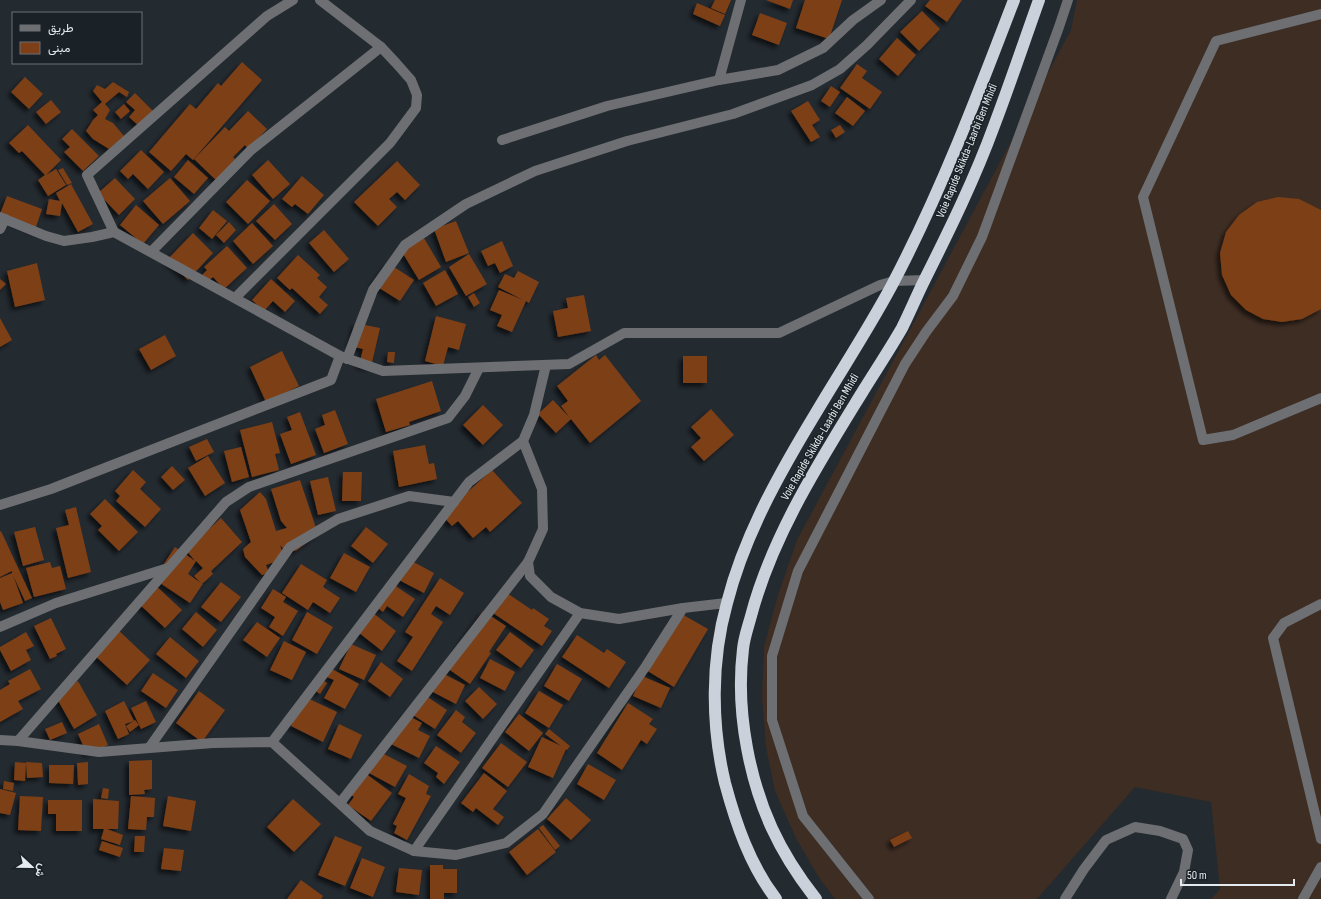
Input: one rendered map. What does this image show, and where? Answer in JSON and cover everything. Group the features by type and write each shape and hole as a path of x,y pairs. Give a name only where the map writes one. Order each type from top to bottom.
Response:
{"highway":[{"name":"Voie Rapide Skikda-Laarbi Ben Mhidi","path":"776,899 765,885 744,843 732,808 722,770 717,740 715,710 716,673 720,636 726,603 746,546 758,518 813,418 874,318 932,203 960,137 1014,0"},
{"name":"Voie Rapide Skikda-Laarbi Ben Mhidi","path":"816,899 801,881 781,849 769,824 755,783 744,730 741,701 743,649 755,599 766,569 792,513 838,431 901,328 972,182 994,126 1039,0"}],"street":[{"path":"292,0 267,16 87,175 114,232 344,358 383,371 569,364 624,333 779,333 880,285 894,281 925,280"},
{"path":"235,298 390,142 416,108 417,95 411,80 381,47 320,0"},
{"path":"719,80 741,0"},
{"path":"502,140 607,106 719,80 778,70 823,48 853,20 881,0"},
{"path":"0,505 51,489 331,380 344,358 373,290 405,245 466,204 535,172 628,142 733,114 812,85 840,69 867,45 911,0"},
{"path":"869,899 803,816 772,720 772,656 798,571 905,364 926,332 953,296 982,237 1068,0"},
{"path":"1321,14 1216,41 1143,197 1203,440 1233,435 1321,398"},
{"path":"151,252 251,150 381,47"},
{"path":"0,229 2,218 46,236 64,241 114,232"},
{"path":"272,742 469,482 523,441 534,415 546,365"},
{"path":"18,741 226,502 248,487 448,418 465,396 480,368"},
{"path":"340,803 528,562 543,529 542,489 523,441"},
{"path":"149,748 290,547 338,519 409,496 454,502"},
{"path":"528,562 530,576 551,597 580,613 619,619 683,608 726,603"},
{"path":"0,626 56,603 168,568"},
{"path":"1321,604 1284,623 1273,638 1321,838"},
{"path":"0,740 99,752 213,743 272,742 370,830 414,851 456,855 506,843 543,814 641,672 683,608"},
{"path":"414,851 580,613"},
{"path":"1065,899 1084,869 1106,840 1136,827 1160,831 1183,839 1188,850 1184,872 1171,899"},
{"path":"1303,899 1321,867"}],"shaded area":[{"path":"1077,0 1321,0 1321,899 1211,899 1220,889 1211,802 1135,787 1037,899 835,899 818,876 796,838 775,791 766,747 762,696 764,647 778,595 797,540 1071,30"}],"building":[{"path":"715,0 731,0 725,14 711,8"},
{"path":"766,0 793,0 790,9"},
{"path":"805,0 842,0 829,39 796,28"},
{"path":"930,0 962,0 947,22 925,6"},
{"path":"697,3 725,15 720,26 693,14"},
{"path":"922,11 940,29 919,51 900,32"},
{"path":"760,13 787,23 779,45 752,35"},
{"path":"897,38 916,55 898,76 879,59"},
{"path":"242,62 262,80 193,160 186,154 171,171 149,152 190,104 196,109 218,83 221,86"},
{"path":"857,64 867,71 862,78 882,92 870,109 840,88"},
{"path":"25,77 43,94 29,109 11,92"},
{"path":"113,82 129,92 127,97 119,92 105,104 110,110 105,119 113,123 124,136 109,149 93,139 86,131 98,115 93,110 102,102 93,91 97,85 105,89"},
{"path":"831,86 840,92 830,107 821,101"},
{"path":"135,93 154,112 140,127 129,117 135,110 126,102"},
{"path":"847,97 865,111 853,126 835,113"},
{"path":"51,100 61,112 46,124 36,112"},
{"path":"808,101 820,120 812,125 820,137 811,142 791,111"},
{"path":"124,104 130,111 121,119 115,112"},
{"path":"248,111 267,129 248,149 245,145 233,157 239,163 220,184 194,159 225,127 229,131"},
{"path":"28,125 61,160 46,175 56,169 66,185 48,196 38,180 45,175 22,151 19,153 9,143"},
{"path":"840,125 845,132 836,138 831,130"},
{"path":"72,129 99,156 83,171 64,152 70,147 62,139"},
{"path":"141,150 164,172 148,189 133,174 128,179 120,171"},
{"path":"188,160 208,178 194,194 174,177"},
{"path":"268,160 290,184 273,199 252,175"},
{"path":"397,161 420,185 405,200 397,192 389,199 397,207 378,226 354,202"},
{"path":"63,168 72,183 67,185 58,170"},
{"path":"302,176 324,195 308,214 295,204 292,207 282,199"},
{"path":"115,178 135,199 119,215 98,193"},
{"path":"170,178 190,201 163,224 143,201"},
{"path":"247,180 270,201 248,224 226,202"},
{"path":"71,184 93,224 78,232 62,203 60,216 46,214 49,199 60,201 56,193"},
{"path":"7,196 42,209 35,230 0,214"},
{"path":"1278,197 1299,199 1321,210 1321,309 1302,319 1282,322 1263,319 1246,310 1231,295 1222,275 1220,253 1226,232 1239,215 1257,202"},
{"path":"274,204 292,224 275,240 256,221"},
{"path":"136,205 159,225 143,244 120,225"},
{"path":"213,210 227,221 212,239 199,228"},
{"path":"456,221 469,253 446,262 434,229"},
{"path":"229,222 236,230 224,243 216,235"},
{"path":"252,223 273,246 253,264 233,241"},
{"path":"324,230 349,259 334,272 309,243"},
{"path":"193,233 213,253 188,280 167,260"},
{"path":"424,238 441,267 419,280 402,252"},
{"path":"502,241 513,266 500,273 495,263 488,266 481,251"},
{"path":"227,246 247,268 224,289 213,277 207,282 201,276 207,270 204,267"},
{"path":"469,254 487,284 466,296 449,267"},
{"path":"298,255 320,275 317,278 327,287 319,297 328,305 320,314 292,288 290,290 277,278"},
{"path":"37,263 45,300 15,307 7,271"},
{"path":"388,263 414,280 400,301 373,284"},
{"path":"445,270 458,294 436,306 423,283"},
{"path":"518,271 539,282 529,303 526,301 512,332 497,326 502,315 490,310 499,290 523,300 498,287 505,274 514,278"},
{"path":"0,279 6,284 0,290"},
{"path":"271,279 295,301 285,312 273,301 264,311 252,300"},
{"path":"474,293 480,303 474,307 468,297"},
{"path":"584,295 591,331 558,337 553,311 568,308 566,298"},
{"path":"436,316 466,324 459,350 448,347 443,366 425,361"},
{"path":"0,318 12,340 0,347"},
{"path":"355,323 380,328 371,367 359,365 363,349 350,346"},
{"path":"165,335 176,356 151,370 139,349"},
{"path":"282,351 299,386 266,402 250,367"},
{"path":"388,352 395,352 394,363 387,362"},
{"path":"596,355 599,360 605,355 641,401 590,443 571,419 556,433 538,414 553,400 570,418 561,406 568,401 557,386"},
{"path":"683,356 707,356 707,383 683,383"},
{"path":"432,381 441,411 409,422 410,425 386,432 376,399"},
{"path":"483,405 503,425 483,445 463,425"},
{"path":"711,409 734,435 704,461 691,447 701,438 691,427"},
{"path":"335,410 348,444 324,453 315,429 325,425 322,415"},
{"path":"300,412 316,455 291,464 280,434 292,430 287,417"},
{"path":"272,422 280,453 275,454 279,470 252,477 240,430"},
{"path":"207,439 214,452 196,461 189,447"},
{"path":"425,445 429,464 434,463 437,479 399,487 393,451"},
{"path":"241,447 249,477 232,482 224,451"},
{"path":"208,456 225,483 205,496 188,468"},
{"path":"172,466 185,480 173,490 161,477"},
{"path":"133,470 146,482 140,489 161,509 145,527 116,501 120,496 115,491"},
{"path":"492,470 522,503 490,532 486,527 473,538 458,521 452,526 442,515"},
{"path":"343,472 362,472 361,501 342,501"},
{"path":"328,477 336,511 318,515 310,481"},
{"path":"300,480 318,534 297,550 287,553 280,545 284,557 266,565 269,573 262,575 245,557 243,549 251,542 240,510 260,492 266,499 276,531 287,528 281,521 271,489"},
{"path":"105,499 138,532 119,551 98,530 102,526 90,514"},
{"path":"76,507 91,572 68,578 56,528 69,525 65,510"},
{"path":"221,518 242,542 211,571 213,574 202,584 203,585 190,603 154,579 175,547 195,561 186,550","holes":["196,561 203,568 194,576 201,583 188,574"]},
{"path":"35,527 44,560 23,566 14,532"},
{"path":"366,527 388,544 373,563 351,546"},
{"path":"1,531 32,598 25,601 13,575 23,603 3,610 0,602 0,578 12,573 12,571 0,577"},
{"path":"344,553 370,567 356,592 330,578"},
{"path":"408,559 434,573 424,593 397,579"},
{"path":"50,562 52,568 60,566 66,589 34,597 26,568"},
{"path":"301,564 327,580 323,587 340,598 330,613 313,602 308,610 282,593"},
{"path":"440,578 464,593 450,615 436,606 431,614 443,622 412,671 397,661 413,637 405,632"},
{"path":"221,582 241,597 221,622 201,607"},
{"path":"391,583 415,599 403,617 387,606 383,612 375,606"},
{"path":"154,584 182,610 165,628 137,602"},
{"path":"273,589 286,597 283,602 298,611 283,636 269,627 275,617 261,608"},
{"path":"504,591 532,610 533,608 549,619 544,626 552,631 542,646 490,611"},
{"path":"483,611 506,626 489,652 491,653 470,684 447,668 464,638"},
{"path":"196,612 217,630 203,647 182,629"},
{"path":"307,612 333,627 317,654 292,640"},
{"path":"373,613 396,631 382,651 358,632"},
{"path":"680,613 708,629 674,687 646,670"},
{"path":"51,618 66,649 50,659 34,626"},
{"path":"257,622 280,638 267,657 243,640"},
{"path":"115,627 150,660 127,685 92,653"},
{"path":"26,632 34,646 26,650 31,660 11,671 0,650 0,647"},
{"path":"510,632 534,650 521,668 496,650"},
{"path":"577,635 604,653 607,649 626,662 609,688 562,657"},
{"path":"170,637 199,661 186,678 156,654"},
{"path":"284,641 306,652 292,680 270,670"},
{"path":"351,644 376,655 364,680 339,669"},
{"path":"490,659 515,672 505,691 480,678"},
{"path":"381,662 403,679 390,697 368,681"},
{"path":"557,664 582,679 569,701 544,686"},
{"path":"30,669 41,689 18,701 23,709 0,722 0,690 10,684 8,681"},
{"path":"332,669 359,684 345,709 324,698 334,680 327,677"},
{"path":"440,672 465,685 456,704 431,691"},
{"path":"153,673 178,690 166,708 141,691"},
{"path":"642,676 670,688 661,708 633,696"},
{"path":"321,679 327,683 320,694 314,690"},
{"path":"78,681 97,715 74,729 55,695"},
{"path":"479,687 497,704 483,719 465,701"},
{"path":"199,691 225,710 202,742 176,723"},
{"path":"539,691 563,705 549,728 525,713"},
{"path":"426,696 447,710 435,729 413,715"},
{"path":"305,697 337,712 323,742 291,726"},
{"path":"124,701 134,721 125,724 129,734 118,739 105,711"},
{"path":"146,701 156,722 141,729 131,708"},
{"path":"628,703 653,719 649,724 657,729 647,744 641,740 622,770 597,753"},
{"path":"456,710 465,717 462,722 476,733 461,753 437,735"},
{"path":"405,714 422,723 418,730 430,736 419,758 391,744"},
{"path":"519,714 543,733 529,751 505,732"},
{"path":"135,720 139,725 130,732 126,726"},
{"path":"62,722 67,733 50,740 45,729"},
{"path":"99,724 108,745 87,754 78,734"},
{"path":"339,724 362,735 351,759 328,749"},
{"path":"549,729 570,746 567,750 566,749 553,778 528,767 542,737 561,746 545,734"},
{"path":"501,743 527,762 508,787 482,768"},
{"path":"436,746 460,762 444,784 436,777 438,773 424,763"},
{"path":"380,752 407,766 395,787 369,773"},
{"path":"152,760 152,789 144,790 145,794 129,795 129,761"},
{"path":"15,762 26,763 25,781 14,780"},
{"path":"26,762 42,763 43,777 27,778"},
{"path":"88,762 88,784 78,785 77,763"},
{"path":"588,764 616,780 604,800 577,784"},
{"path":"49,765 74,765 73,784 49,783"},
{"path":"365,773 392,793 371,821 348,805 354,797 350,794"},
{"path":"484,773 507,791 493,809 504,817 498,825 476,808 473,812 461,803"},
{"path":"409,774 429,786 426,794 431,796 407,840 394,833 397,826 393,824 406,798 398,794"},
{"path":"4,781 14,783 13,791 3,789"},
{"path":"103,788 109,789 108,799 101,798"},
{"path":"0,789 16,793 10,815 0,813"},
{"path":"20,796 43,797 41,831 18,830"},
{"path":"131,796 155,798 154,817 147,817 146,830 128,829"},
{"path":"168,796 196,801 191,831 163,826"},
{"path":"566,798 591,820 571,840 547,819"},
{"path":"93,799 119,801 118,829 107,829 123,835 120,845 101,839 104,829 93,829"},
{"path":"293,799 321,824 294,852 267,827"},
{"path":"48,800 82,800 82,831 56,831 56,814 48,814"},
{"path":"543,825 560,846 555,850 539,828"},
{"path":"538,829 556,852 527,875 509,852"},
{"path":"908,831 912,838 894,847 890,840"},
{"path":"135,836 145,836 144,852 134,852"},
{"path":"335,836 362,847 345,886 318,875"},
{"path":"102,841 123,848 120,857 99,850"},
{"path":"164,848 184,850 181,871 161,869"},
{"path":"362,858 385,867 373,897 350,888"},
{"path":"430,865 443,865 443,869 457,869 457,893 444,893 444,899 430,899"},
{"path":"399,868 422,870 419,895 396,892"},
{"path":"301,880 323,896 321,899 287,899"}]}
